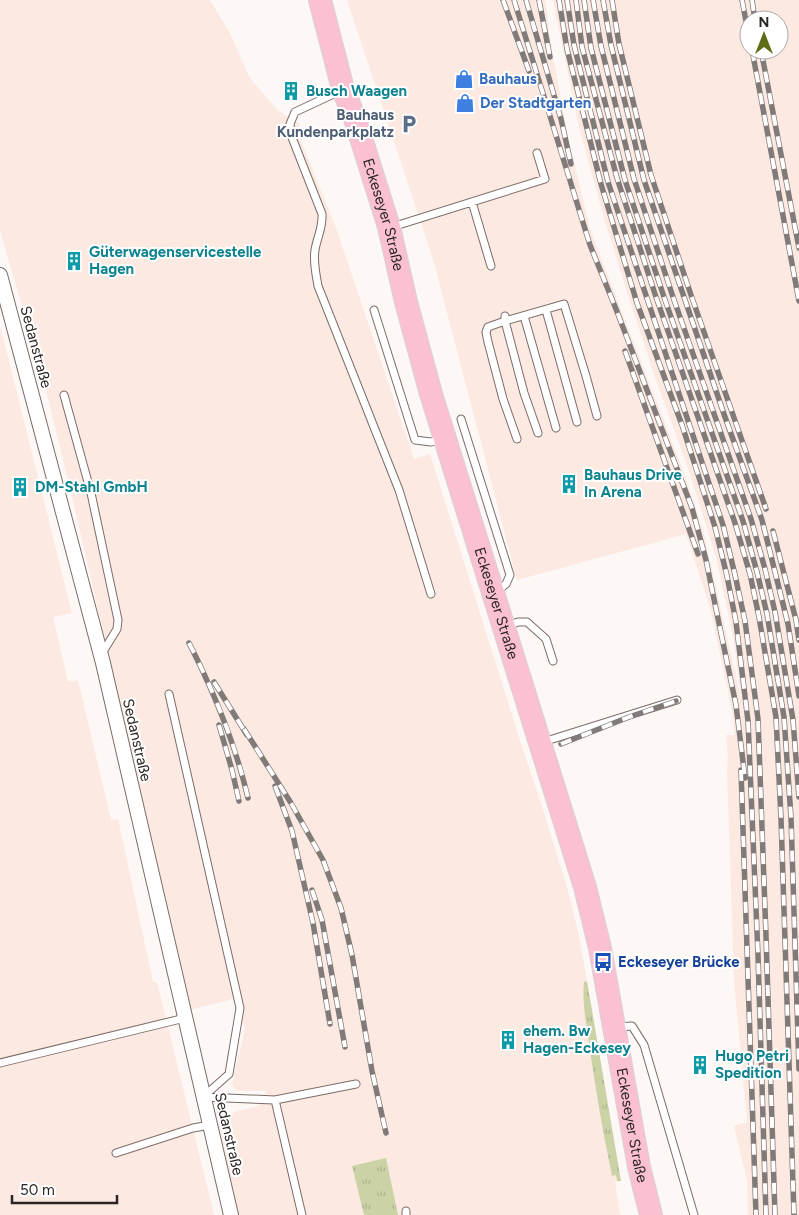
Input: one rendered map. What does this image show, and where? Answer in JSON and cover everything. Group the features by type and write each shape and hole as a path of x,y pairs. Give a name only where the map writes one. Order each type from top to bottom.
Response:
{"main road":[{"name":"Eckeseyer Straße","path":"320,0 343,89 355,119 389,228 413,332 457,446 494,594 585,887 600,948 639,1167 652,1214"}],"street":[{"name":"Sedanstraße","path":"0,275 100,655 231,1215"}],"lane":[{"path":"343,89 295,112 290,124 291,135 322,214 323,222 315,250 318,286 399,490 431,594"},
{"path":"389,228 544,179 536,153"},
{"path":"472,202 491,266"},
{"path":"517,439 503,399 486,332 488,326 505,318 524,316 564,304 597,416"},
{"path":"374,310 415,440 457,446 461,419"},
{"path":"546,310 577,422"},
{"path":"524,316 556,428"},
{"path":"505,318 524,394 538,433"},
{"path":"64,395 91,493 118,620 117,629 100,655"},
{"path":"504,627 518,622 528,622 546,639 552,661"},
{"path":"169,694 240,1008 229,1074 203,1097"},
{"path":"540,743 677,700"},
{"path":"0,1064 185,1018"},
{"path":"614,1028 632,1026 644,1045 694,1215"},
{"path":"203,1097 275,1100 356,1084"},
{"path":"275,1100 302,1215"},
{"path":"116,1153 193,1128 210,1125"}],"shaded area":[{"path":"0,0 210,0 229,32 250,78 277,110 300,124 297,131 336,228 414,459 430,454 568,891 587,981 584,982 585,1013 594,1077 612,1175 616,1175 617,1181 615,1182 620,1215 398,1215 397,1208 353,1166 364,1215 239,1215 219,1125 235,1112 258,1106 267,1091 239,1091 232,1084 245,1029 233,999 190,1010 71,492 41,370 0,231"},
{"path":"347,0 545,0 552,51 568,137 590,229 684,473 703,530 741,699 734,641 716,557 604,218 579,127 553,0 799,0 799,1215 748,1215 747,1181 734,1126 747,1122 734,980 727,769 726,735 735,735 731,706 711,611 686,534 517,580 433,259"},
{"path":"0,325 72,613 53,617 68,682 78,680 111,820 118,819 153,982 157,982 214,1215 0,1215"}],"green space":[{"path":"587,981 621,1181 617,1181 616,1175 612,1176 602,1126 584,1005 584,982"},
{"path":"386,1158 398,1215 364,1215 352,1166"}],"railway":[{"path":"503,0 529,71"},
{"path":"514,0 590,245 692,508 706,560 722,638"},
{"path":"526,0 561,119 571,164"},
{"path":"539,0 550,57"},
{"path":"559,0 567,49 601,184 637,303 682,425 715,527 736,622 748,721 766,1215"},
{"path":"567,0 574,45 608,182 723,525 745,621 758,719 775,1215"},
{"path":"576,0 582,47 617,178 656,297 735,523 750,574 759,617 776,717 794,1215"},
{"path":"584,0 591,48 625,180 743,521 767,614 784,717 791,817 799,1069"},
{"path":"593,0 601,46 634,179 673,297 751,519 765,569 775,612 793,720 799,797"},
{"path":"603,0 611,45 644,180 762,520 788,624 799,696"},
{"path":"612,0 619,44 651,175 766,509"},
{"path":"742,0 744,10"},
{"path":"752,0 754,10"},
{"path":"754,60 799,301"},
{"path":"763,60 799,248"},
{"path":"625,351 698,554"},
{"path":"773,531 796,620 799,640"},
{"path":"721,633 736,705 745,778"},
{"path":"189,643 223,719 237,758 248,798"},
{"path":"214,682 247,735"},
{"path":"561,744 676,701"},
{"path":"219,725 239,801"},
{"path":"244,729 291,803 323,860 341,908 352,955 372,1071 386,1133"},
{"path":"741,770 756,1215"},
{"path":"275,786 292,831 313,923 330,1024"},
{"path":"312,890 322,920 345,1047"}],"place":[{"name":"Bauhaus","path":"464,79"},
{"name":"Busch Waagen","path":"291,91"},
{"name":"Der Stadtgarten","path":"465,103"},
{"name":"Bauhaus Kundenparkplatz","path":"409,124"},
{"name":"Güterwagenservicestelle Hagen","path":"74,261"},
{"name":"Bauhaus Drive In Arena","path":"569,484"},
{"name":"DM-Stahl GmbH","path":"20,487"},
{"name":"Eckeseyer Brücke","path":"603,962"},
{"name":"ehem. Bw Hagen-Eckesey","path":"508,1040"},
{"name":"Hugo Petri Spedition","path":"700,1065"}]}
